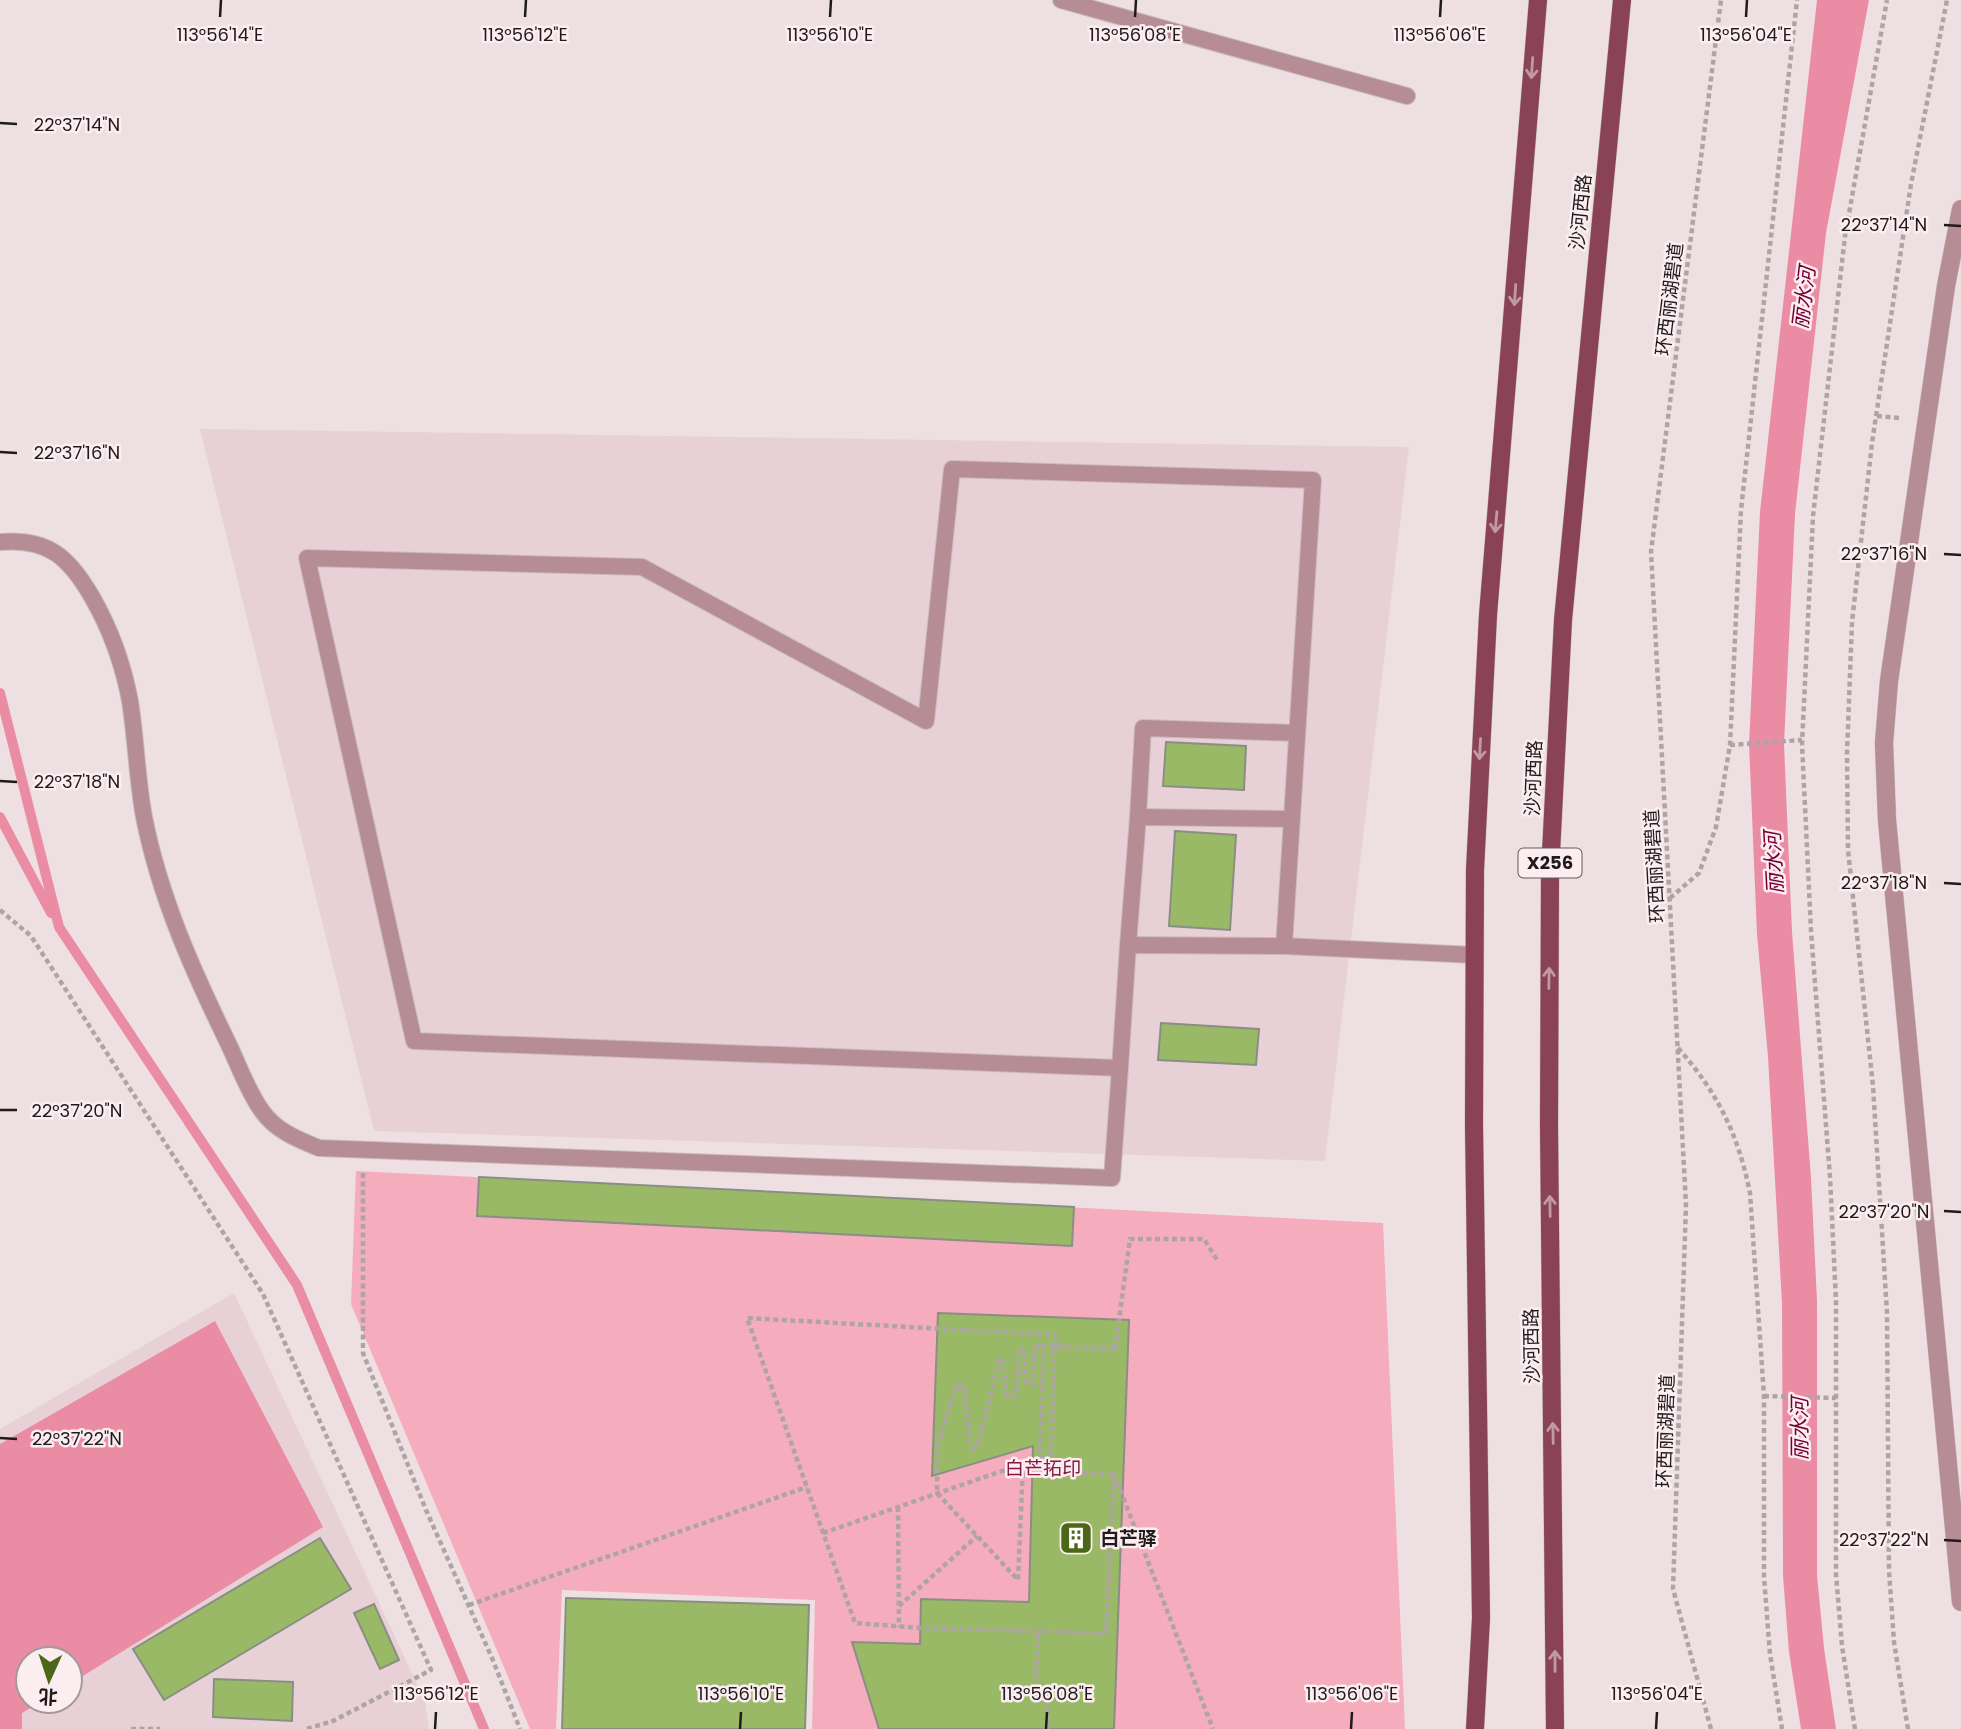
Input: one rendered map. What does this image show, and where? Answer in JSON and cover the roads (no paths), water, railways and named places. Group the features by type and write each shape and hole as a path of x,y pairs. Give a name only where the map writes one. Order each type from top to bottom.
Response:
{"main road":[{"path":"1475,1729 1481,1618 1474,955 1478,794 1488,615 1538,0"},
{"name":"沙河西路","path":"1556,1729 1549,1112 1551,844 1564,606 1622,0"}],"street":[{"path":"1961,209 1946,286 1889,681 1884,743 1887,820 1961,1602"}],"lane":[{"path":"1061,0 1407,96"},
{"path":"1120,1068 414,1041 307,558 642,567 926,721 952,469 1313,480 1284,946"},
{"path":"0,542 22,540 48,548 71,564 102,614 124,673 144,817 164,897 194,974 262,1111 287,1135 319,1148 1112,1178 1143,728 1297,733"},
{"path":"1138,817 1292,819"},
{"path":"1128,946 1284,946 1474,955"}],"water":[{"name":"丽水河","path":"1817,0 1869,0 1826,233 1795,514 1784,744 1792,932 1811,1178 1817,1301 1817,1575 1836,1729 1801,1729 1789,1652 1783,1576 1782,1303 1768,1057 1757,934 1749,744 1760,512"},
{"path":"215,1321 323,1527 84,1675 84,1645 14,1645 14,1715 22,1715 22,1729 0,1729 0,1444"}],"waterway":[{"path":"0,693 59,927 297,1285 484,1729"},
{"path":"0,817 51,913"}],"place":[{"name":"白芒驿","path":"1076,1538"}],"park label":[{"name":"白芒拓印","path":"1043,1468"}]}
